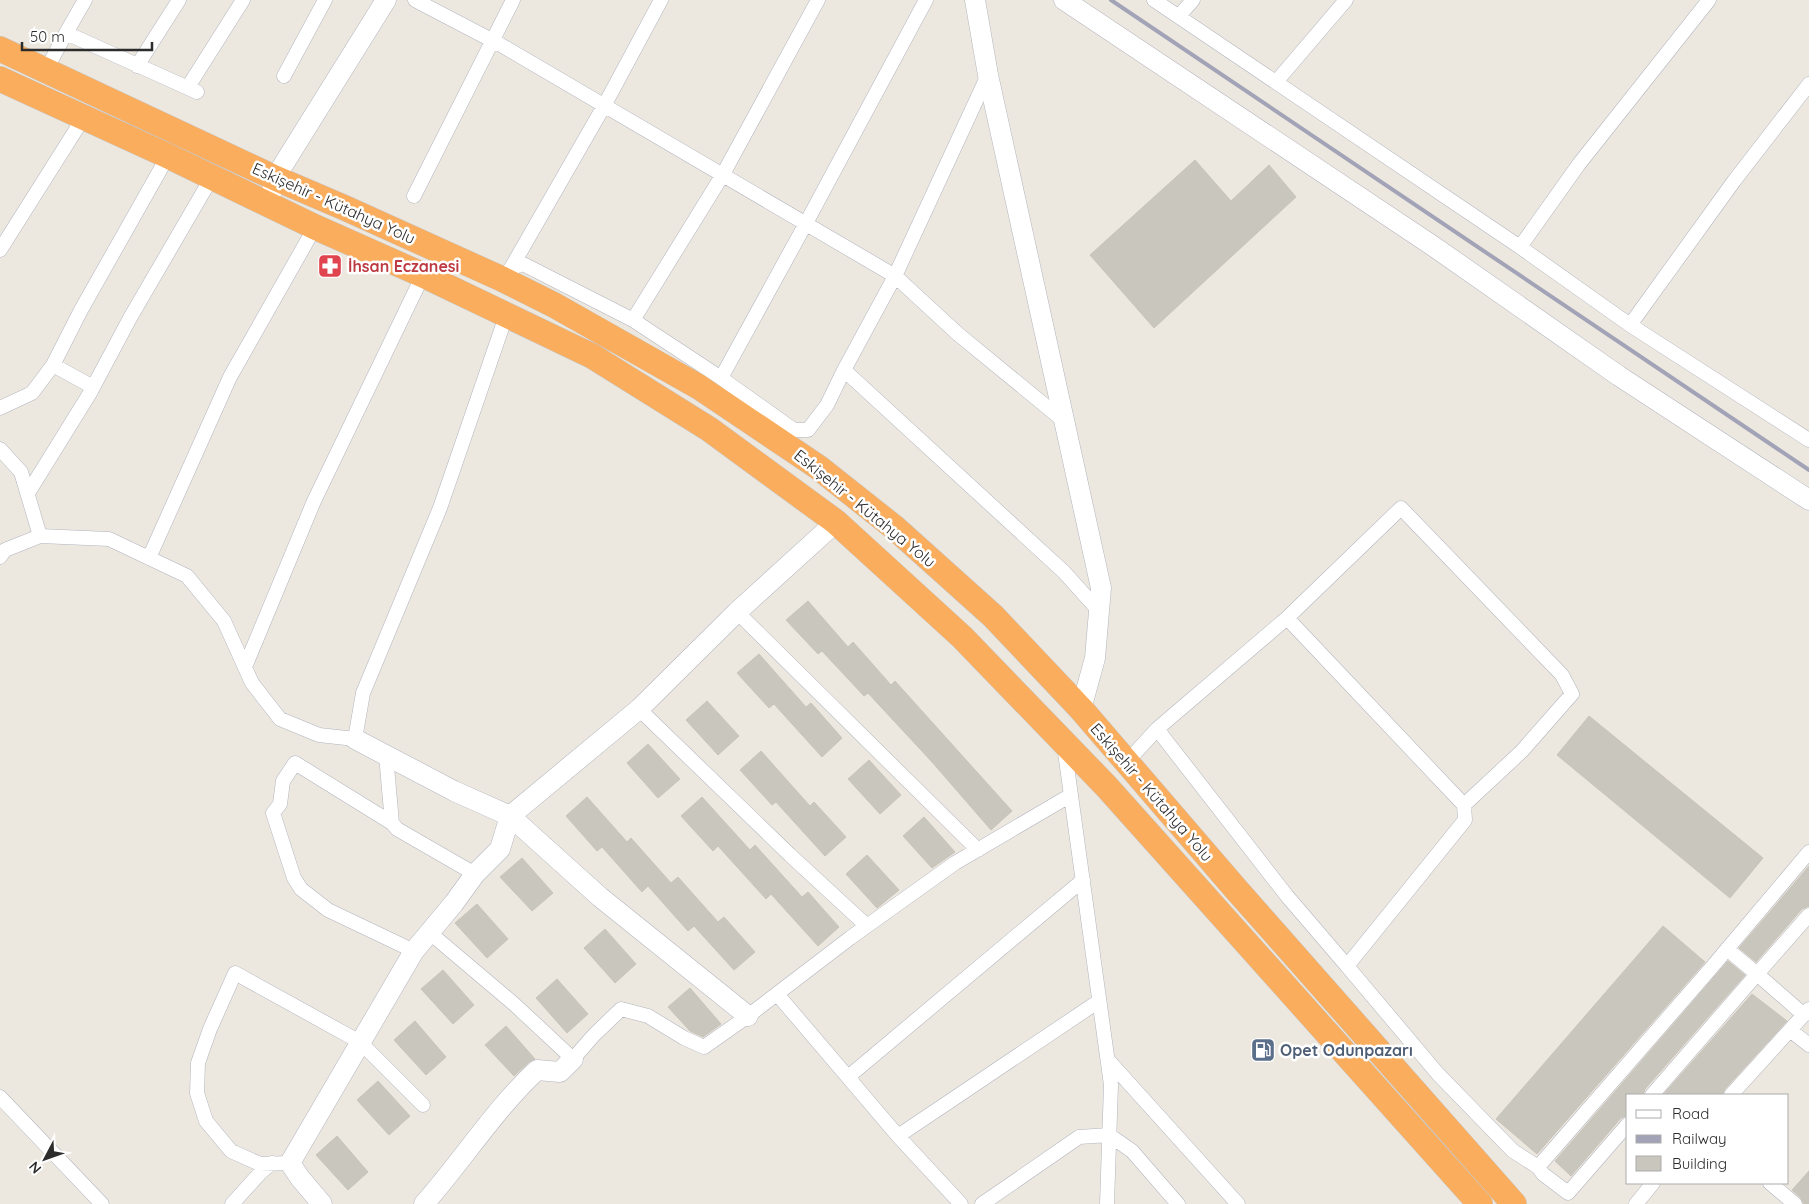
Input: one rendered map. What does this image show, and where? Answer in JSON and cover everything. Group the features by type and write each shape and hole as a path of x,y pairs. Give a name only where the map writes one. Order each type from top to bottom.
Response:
{"highway":[{"name":"Eskişehir - Kütahya Yolu","path":"0,49 275,178 507,273 554,305 699,387 818,467 894,528 993,616 1081,709 1126,763 1514,1204"},
{"name":"Eskişehir - Kütahya Yolu","path":"0,80 168,156 315,227 423,275 592,356 709,429 836,522 962,637 1106,786 1480,1204"}],"street":[{"path":"46,70 85,0"},
{"path":"137,66 179,0"},
{"path":"66,33 193,90 243,0"},
{"path":"284,76 325,0"},
{"path":"269,204 275,178 386,0"},
{"path":"415,0 493,41 895,276 958,334 1064,421"},
{"path":"414,196 513,0"},
{"path":"507,273 604,106 661,0"},
{"path":"633,320 722,176 818,0"},
{"path":"721,378 806,225 926,0"},
{"path":"975,0 988,75 1101,588 1095,658 1081,709"},
{"path":"1064,0 1433,246 1619,376 1809,500"},
{"path":"1154,0 1520,247 1630,325 1809,440"},
{"path":"1179,16 1193,0"},
{"path":"1276,82 1346,0"},
{"path":"1520,247 1579,164 1709,0"},
{"path":"507,273 523,264 633,320 721,378 794,430 808,430 826,405 895,276 988,75"},
{"path":"1630,325 1734,181 1809,84"},
{"path":"0,250 84,117"},
{"path":"0,408 32,394 53,365 81,310 168,156"},
{"path":"28,493 93,386 212,177"},
{"path":"149,558 230,378 315,227"},
{"path":"245,668 314,501 423,275"},
{"path":"355,739 363,693 440,508 506,316"},
{"path":"53,365 93,386"},
{"path":"844,370 1064,572 1099,610"},
{"path":"0,449 21,472 40,536"},
{"path":"1126,763 1157,729 1287,618 1401,508 1562,675 1572,694 1522,751 1464,805"},
{"path":"232,1204 261,1172 281,1163 360,1042 414,951 454,903 475,874 500,849 510,816 639,709 737,612 836,522"},
{"path":"0,557 5,550 40,536 109,539 187,576 224,621 252,683 280,719 319,735 355,739 454,791 510,816 600,897 748,1016"},
{"path":"737,612 978,850"},
{"path":"1287,618 1464,805 1465,820 1347,966"},
{"path":"639,709 790,855 867,926"},
{"path":"1157,729 1287,896 1438,1074 1513,1151 1538,1167 1568,1193 1626,1126"},
{"path":"1064,742 1111,1085 1108,1204"},
{"path":"386,755 392,823"},
{"path":"414,951 328,910 301,889 294,878 273,813 280,804 283,781 295,763 392,823 397,828 475,874"},
{"path":"424,1204 517,1089 537,1070 560,1072 594,1035 621,1010 648,1016 684,1038 704,1047 955,863 1071,794"},
{"path":"1538,1167 1809,852"},
{"path":"848,1077 1083,880"},
{"path":"1653,1094 1809,915"},
{"path":"430,933 514,1004 573,1059"},
{"path":"1727,949 1806,1012 1732,1094"},
{"path":"322,1204 300,1178 281,1163 260,1164 231,1151 206,1121 197,1093 198,1063 210,1029 235,973 360,1042 423,1105"},
{"path":"777,994 898,1136 960,1204"},
{"path":"898,1136 1100,1001"},
{"path":"1790,1030 1809,1045"},
{"path":"1108,1060 1238,1204"},
{"path":"0,1097 102,1204"},
{"path":"982,1204 1080,1137 1109,1135 1132,1151 1178,1204"},
{"path":"1636,1204 1653,1184"},
{"path":"1771,1184 1795,1204"}],"building":[{"path":"1195,160 1231,201 1269,165 1296,197 1154,328 1090,255"},
{"path":"808,601 848,647 853,642 891,685 895,681 1012,811 991,830 932,762 868,693 864,696 822,651 818,654 786,620"},
{"path":"759,654 806,707 811,703 842,738 822,757 774,704 769,708 737,673"},
{"path":"707,701 739,736 718,755 686,720"},
{"path":"1589,716 1763,858 1730,898 1557,755"},
{"path":"648,744 680,779 658,798 627,763"},
{"path":"761,751 810,806 814,802 846,837 825,856 776,802 772,805 740,770"},
{"path":"869,760 901,795 880,814 848,779"},
{"path":"587,797 627,842 631,838 671,883 678,877 718,922 724,917 755,952 734,970 694,926 688,931 648,886 642,892 602,847 597,851 566,816"},
{"path":"702,797 750,850 755,845 802,897 808,892 839,927 818,946 771,894 766,899 718,846 713,851 681,816"},
{"path":"924,817 955,852 932,868 903,836"},
{"path":"867,855 899,890 877,908 846,874"},
{"path":"522,858 553,893 532,911 500,877"},
{"path":"1809,866 1809,906 1802,909 1756,962 1739,948"},
{"path":"477,904 508,939 487,958 455,923"},
{"path":"1663,926 1705,962 1537,1154 1496,1119"},
{"path":"605,929 636,964 615,983 584,948"},
{"path":"1728,961 1745,975 1645,1089 1643,1094 1626,1094 1626,1116 1621,1118 1571,1176 1555,1161"},
{"path":"443,970 474,1005 453,1024 421,989"},
{"path":"557,979 588,1014 567,1033 536,998"},
{"path":"690,988 721,1024 703,1037 690,1031 668,1007"},
{"path":"1752,994 1787,1021 1722,1094 1664,1094"},
{"path":"415,1021 446,1057 426,1075 394,1040"},
{"path":"506,1026 535,1059 514,1076 485,1045"},
{"path":"378,1081 410,1116 389,1135 357,1100"},
{"path":"337,1136 368,1172 348,1190 316,1155"},
{"path":"1809,1171 1809,1204 1804,1204 1801,1198 1792,1190"}],"railway":[{"path":"1111,0 1809,470"}],"place":[{"name":"İhsan Eczanesi","path":"330,266"},
{"name":"Opet Odunpazarı","path":"1263,1050"}]}
